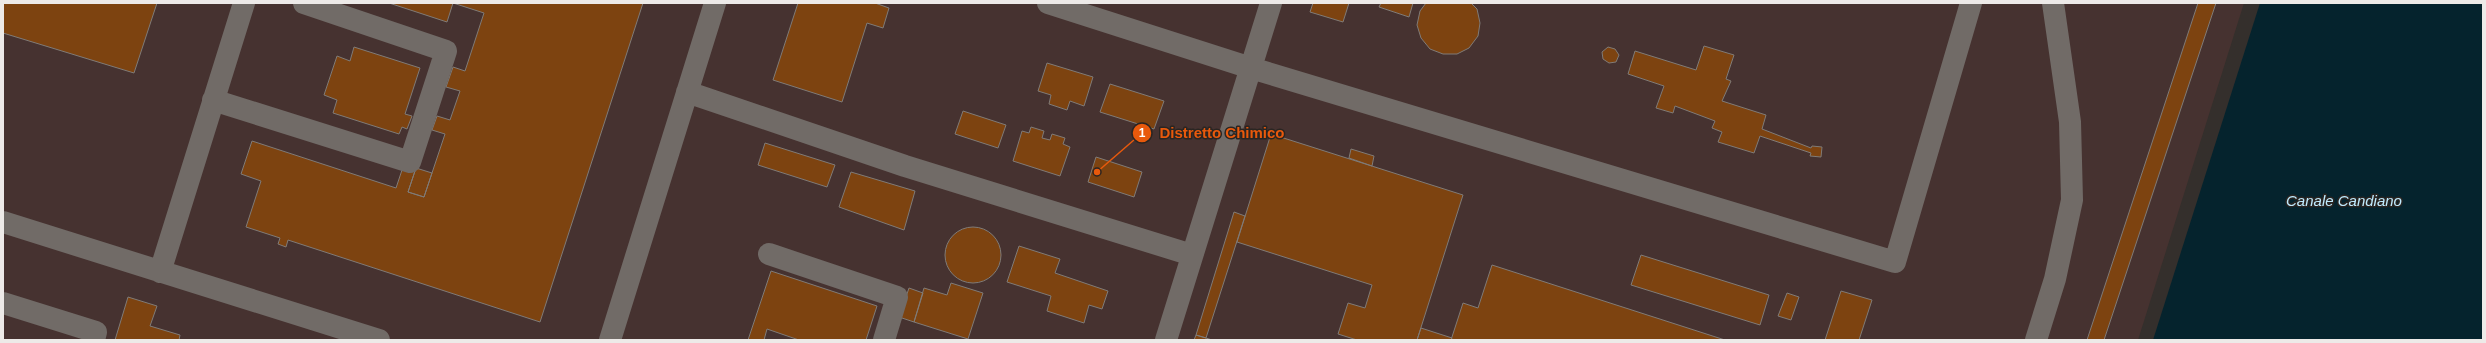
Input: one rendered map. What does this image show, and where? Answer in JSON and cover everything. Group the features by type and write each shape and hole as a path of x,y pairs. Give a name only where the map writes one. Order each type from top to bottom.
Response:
{"lane":[{"path":"160,272 244,3"},
{"path":"214,100 410,162 446,51 304,3"},
{"path":"610,340 715,3"},
{"path":"1048,3 1251,68 1895,262 1971,3"},
{"path":"1166,340 1271,3"},
{"path":"2036,340 2055,279 2072,200 2070,122 2053,3"},
{"path":"687,92 905,166 1192,255"},
{"path":"3,222 379,340"},
{"path":"769,254 897,297 884,340"},
{"path":"3,303 96,332 94,340"}],"shaded area":[{"path":"3,3 2244,3 2138,340 3,340"}],"water":[{"name":"Canale Candiano","path":"2260,3 2483,3 2483,340 2153,340"}],"building":[{"path":"3,3 157,3 134,73 3,33"},
{"path":"389,3 453,3 447,22"},
{"path":"453,3 643,3 540,322 288,240 286,247 278,244 280,238 246,227 261,181 241,174 252,141 396,188 404,164 416,168 408,192 424,197 445,134 432,130 437,116 450,120 460,91 446,87 453,67 465,71 484,13"},
{"path":"798,3 875,3 889,8 883,28 867,23 842,102 773,80"},
{"path":"1313,3 1349,3 1343,22 1310,12"},
{"path":"1381,3 1413,3 1409,17 1379,7"},
{"path":"1426,3 1471,3 1477,9 1480,23 1478,36 1469,48 1457,54 1443,54 1430,49 1421,38 1417,25 1420,11"},
{"path":"2198,3 2216,3 2104,340 2087,340"},
{"path":"1704,46 1734,55 1726,79 1731,81 1722,101 1766,115 1762,129 1811,148 1812,146 1822,147 1821,157 1810,156 1811,153 1760,136 1754,153 1718,142 1722,132 1712,128 1715,121 1675,106 1673,113 1656,108 1664,86 1628,74 1635,51 1696,70"},
{"path":"354,47 420,68 405,114 412,116 407,129 402,127 399,134 333,113 337,100 324,95 337,56 350,61"},
{"path":"1608,47 1615,49 1619,55 1616,62 1609,63 1603,59 1602,52"},
{"path":"1047,63 1093,77 1084,106 1070,101 1067,110 1049,104 1051,95 1038,91"},
{"path":"1110,84 1164,101 1154,129 1100,112"},
{"path":"963,111 1006,125 998,148 955,134"},
{"path":"1031,127 1044,131 1042,138 1050,140 1052,134 1065,138 1063,144 1070,147 1060,176 1013,161 1022,131 1029,133"},
{"path":"1271,134 1463,195 1417,340 1357,340 1338,334 1348,303 1365,308 1372,285 1237,242"},
{"path":"765,143 835,165 827,187 758,165"},
{"path":"1351,149 1374,156 1372,166 1349,158"},
{"path":"1096,157 1142,172 1134,197 1088,182"},
{"path":"416,168 432,173 424,197 408,192"},
{"path":"851,172 915,191 904,230 839,207"},
{"path":"1234,212 1245,216 1206,338 1196,335"},
{"path":"967,227 979,227 993,235 1001,249 999,266 993,275 979,283 967,283 957,278 950,271 945,261 945,249 950,239 957,232"},
{"path":"1019,246 1060,259 1055,273 1108,291 1102,309 1089,305 1084,323 1047,311 1051,296 1007,282"},
{"path":"1641,255 1769,295 1760,325 1631,285"},
{"path":"1492,265 1725,340 1451,340 1463,303 1478,308"},
{"path":"771,271 877,306 866,340 799,340 767,329 764,340 748,340"},
{"path":"951,283 983,293 968,339 914,322 924,288 947,295"},
{"path":"909,288 923,293 914,322 899,317"},
{"path":"1841,291 1872,300 1859,340 1825,340"},
{"path":"1787,293 1799,297 1791,320 1778,316"},
{"path":"128,297 157,306 150,326 180,335 179,340 115,340"},
{"path":"1421,328 1452,338 1451,340 1417,340"},
{"path":"1196,335 1206,338 1212,340 1194,340"}],"place":[{"name":"Distretto Chimico","path":"1097,172"}]}
